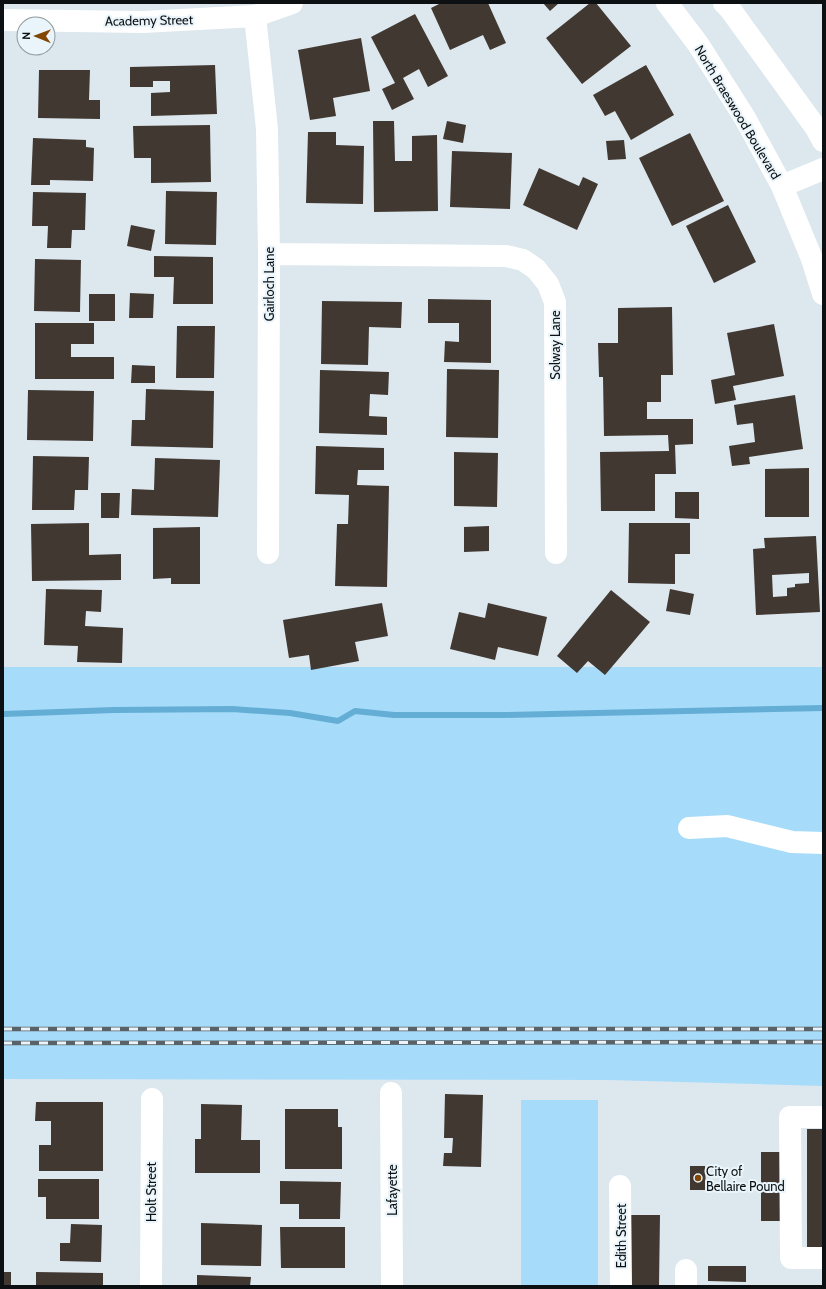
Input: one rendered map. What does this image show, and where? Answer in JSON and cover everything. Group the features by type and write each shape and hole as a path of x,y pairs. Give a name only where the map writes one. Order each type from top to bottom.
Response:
{"street":[{"name":"Academy Street","path":"3,20 143,22 255,16 292,3"},
{"name":"North Braeswood Boulevard","path":"667,3 698,44 736,105 782,186 812,259 823,294"},
{"path":"724,3 730,9 823,141"},
{"name":"Gairloch Lane","path":"255,16 266,129 269,254 268,553"},
{"path":"782,186 823,169"},
{"name":"Solway Lane","path":"269,254 506,256 523,260 536,269 548,284 555,302 556,553"},
{"path":"689,828 727,826 792,842 823,843"},
{"name":"Lafayette","path":"391,1093 392,1286"},
{"name":"Holt Street","path":"151,1286 152,1099"},
{"path":"823,1117 790,1117 791,1258 823,1258"},
{"name":"Edith Street","path":"620,1186 621,1286"}],"shaded area":[{"path":"3,667 823,667 823,1086 610,1080 3,1079"},
{"path":"521,1100 598,1100 598,1286 521,1286"}],"building":[{"path":"441,3 488,3 506,43 490,50 483,35 450,50 431,8"},
{"path":"543,3 559,3 550,11"},
{"path":"590,3 596,3 631,46 582,84 546,38"},
{"path":"415,14 448,76 428,87 419,69 403,78 414,99 392,110 382,89 395,83 371,37"},
{"path":"361,38 370,91 333,98 336,116 310,120 298,50"},
{"path":"215,65 217,114 151,116 151,93 170,92 170,81 153,81 153,87 130,87 130,67"},
{"path":"646,65 674,115 631,140 615,111 605,116 593,95"},
{"path":"39,70 90,70 89,100 100,100 100,119 38,118"},
{"path":"373,121 394,121 395,161 412,161 412,136 437,135 438,211 374,212"},
{"path":"447,121 466,125 463,143 443,139"},
{"path":"210,125 211,182 151,183 151,158 134,158 133,126"},
{"path":"308,132 336,132 336,145 364,146 363,204 306,203"},
{"path":"690,133 724,201 672,226 639,158"},
{"path":"33,138 86,140 86,147 94,148 93,181 50,180 50,185 31,185"},
{"path":"624,140 626,159 608,160 606,141"},
{"path":"452,151 512,153 510,209 450,207"},
{"path":"539,168 579,186 583,177 598,184 577,230 523,205"},
{"path":"166,191 217,192 216,245 165,244"},
{"path":"33,192 86,193 85,230 72,230 71,248 47,248 48,226 32,226"},
{"path":"728,205 756,262 714,283 686,226"},
{"path":"131,225 155,230 151,251 127,246"},
{"path":"154,256 213,257 213,304 173,304 174,277 154,277"},
{"path":"35,259 81,260 80,312 34,311"},
{"path":"130,293 154,294 153,318 129,318"},
{"path":"89,294 115,294 115,321 89,321"},
{"path":"428,299 491,300 491,363 444,362 445,341 459,342 459,323 428,323"},
{"path":"322,301 402,302 401,328 369,327 368,365 321,364"},
{"path":"672,307 673,375 661,375 661,402 647,402 647,419 693,419 693,444 675,445 676,474 655,474 655,511 601,511 600,452 669,451 668,435 604,436 603,377 599,377 598,343 618,343 618,308"},
{"path":"35,323 94,323 94,344 71,344 71,357 114,357 114,379 35,379"},
{"path":"774,324 784,376 733,386 736,400 715,404 711,380 735,375 727,333"},
{"path":"177,326 215,326 214,378 176,378"},
{"path":"132,365 155,366 155,383 131,383"},
{"path":"447,369 499,370 498,438 446,437"},
{"path":"320,370 389,372 388,395 370,394 369,416 387,417 387,435 319,433"},
{"path":"146,389 214,391 213,448 131,446 132,420 145,420"},
{"path":"28,390 94,391 93,441 27,440"},
{"path":"795,395 803,449 749,457 750,464 732,466 729,446 755,442 753,423 737,425 734,405"},
{"path":"316,446 384,448 384,470 358,470 357,485 389,486 387,587 335,586 337,524 348,524 349,495 315,494"},
{"path":"454,452 498,453 497,507 454,506"},
{"path":"33,456 89,457 88,490 75,490 74,510 32,510"},
{"path":"155,458 220,460 218,517 131,515 132,489 154,490"},
{"path":"809,468 809,517 765,517 765,469"},
{"path":"675,492 699,492 699,519 675,518"},
{"path":"101,493 120,493 119,518 101,518"},
{"path":"89,523 89,555 121,554 121,580 32,581 31,524"},
{"path":"629,523 690,523 690,554 675,554 675,584 628,583"},
{"path":"489,526 489,551 464,552 464,527"},
{"path":"200,527 200,584 171,584 171,578 153,579 153,528"},
{"path":"816,536 820,612 756,615 753,549 765,548 764,538","holes":["809,573 809,583 795,584 795,587 787,588 787,596 773,597 772,575"]},
{"path":"46,589 102,590 101,612 86,611 85,626 123,628 122,663 77,662 78,646 44,645"},
{"path":"670,589 694,594 690,615 666,611"},
{"path":"611,590 650,622 605,675 588,661 577,673 557,656"},
{"path":"382,603 388,636 355,642 359,661 311,670 309,655 289,658 283,620"},
{"path":"488,603 547,617 538,656 498,647 495,660 450,649 459,612 485,618"},
{"path":"445,1094 483,1095 481,1167 443,1166 444,1153 452,1153 453,1138 444,1138"},
{"path":"36,1102 103,1102 103,1171 39,1171 39,1145 51,1145 51,1121 35,1121"},
{"path":"201,1104 242,1105 241,1140 260,1140 260,1173 195,1173 195,1139 201,1139"},
{"path":"285,1109 338,1109 338,1127 342,1127 342,1169 285,1169"},
{"path":"807,1129 823,1129 823,1247 807,1247"},
{"path":"761,1152 782,1152 782,1221 761,1221"},
{"name":"City of Bellaire Pound","path":"690,1166 705,1166 706,1190 690,1190"},
{"path":"38,1179 99,1179 99,1219 46,1219 46,1197 38,1197"},
{"path":"280,1181 341,1182 340,1219 299,1219 299,1204 280,1204"},
{"path":"629,1215 660,1215 659,1286 629,1286"},
{"path":"201,1223 262,1225 261,1266 201,1265"},
{"path":"71,1224 102,1225 101,1262 60,1261 60,1243 70,1243"},
{"path":"280,1227 345,1227 345,1268 281,1268"},
{"path":"708,1266 746,1266 746,1282 708,1281"},
{"path":"3,1272 11,1272 11,1286 3,1286"},
{"path":"36,1272 103,1273 103,1286 36,1286"},
{"path":"197,1275 251,1277 250,1286 197,1286"}],"waterway":[{"path":"3,714 114,710 232,709 290,713 338,721 355,711 394,715 503,715 823,708"}],"railway":[{"path":"3,1029 823,1029"},
{"path":"3,1043 823,1042"}],"place":[{"name":"City of Bellaire Pound","path":"698,1178"}]}
